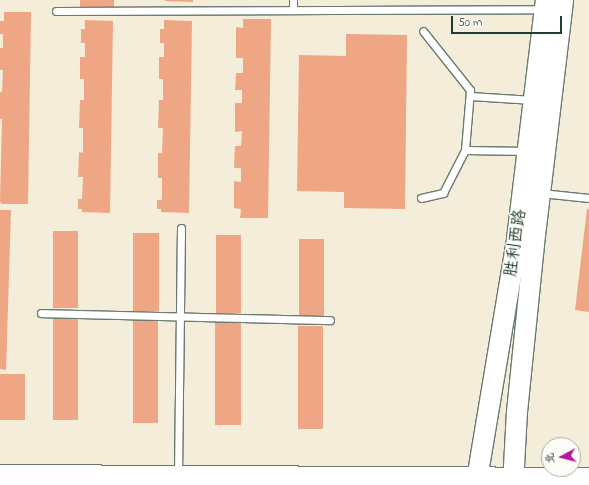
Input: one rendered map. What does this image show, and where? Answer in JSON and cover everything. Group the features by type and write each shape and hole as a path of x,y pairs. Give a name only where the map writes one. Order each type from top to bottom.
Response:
{"main road":[{"name":"胜利西路","path":"513,482 517,412 540,193 563,0"},
{"name":"胜利西路","path":"477,481 517,240 546,4"},
{"path":"0,476 178,476 513,482 589,478"}],"lane":[{"path":"293,0 293,10"},
{"path":"56,11 293,10 546,4"},
{"path":"421,198 443,193 465,150 470,96 470,90 423,31"},
{"path":"470,96 534,100"},
{"path":"465,150 528,151"},
{"path":"540,193 589,198"},
{"path":"178,476 181,228"},
{"path":"41,313 330,320"}],"building":[{"path":"80,0 114,0 114,7 80,7"},
{"path":"193,0 193,2 165,1"},
{"path":"4,12 31,12 28,204 1,204 0,201 2,119 0,119 0,92 2,92 3,70 0,70 0,48 3,48 3,34 0,34 0,21 4,21"},
{"path":"243,19 271,19 268,218 240,218 241,209 234,208 234,181 241,182 241,168 234,168 235,146 241,146 242,131 235,132 235,103 242,103 242,90 235,90 236,73 243,73 243,58 236,58 236,27 243,28"},
{"path":"85,20 113,21 110,213 82,212 82,209 78,209 78,199 82,199 83,177 78,177 79,152 83,153 83,128 79,128 80,100 84,100 84,79 80,79 80,57 85,57 85,43 81,43 81,29 85,29"},
{"path":"164,20 192,21 189,213 161,212 161,209 157,209 157,200 162,200 162,178 158,178 158,153 162,153 163,128 158,128 159,100 163,100 163,79 159,79 159,57 164,57 164,43 160,43 160,29 164,29"},
{"path":"346,34 407,35 405,209 344,208 344,192 297,191 299,55 346,56"},
{"path":"587,209 589,209 589,312 575,310"},
{"path":"0,210 11,210 6,370 0,369"},
{"path":"53,231 78,231 78,308 53,308"},
{"path":"133,233 159,233 159,311 133,311"},
{"path":"216,235 241,235 241,313 216,313"},
{"path":"299,239 324,239 324,317 299,317"},
{"path":"53,318 78,318 78,420 53,420"},
{"path":"133,320 158,320 158,423 133,423"},
{"path":"215,322 241,322 241,425 215,425"},
{"path":"298,326 323,326 323,429 298,429"},
{"path":"0,374 25,374 25,420 0,420"}]}
